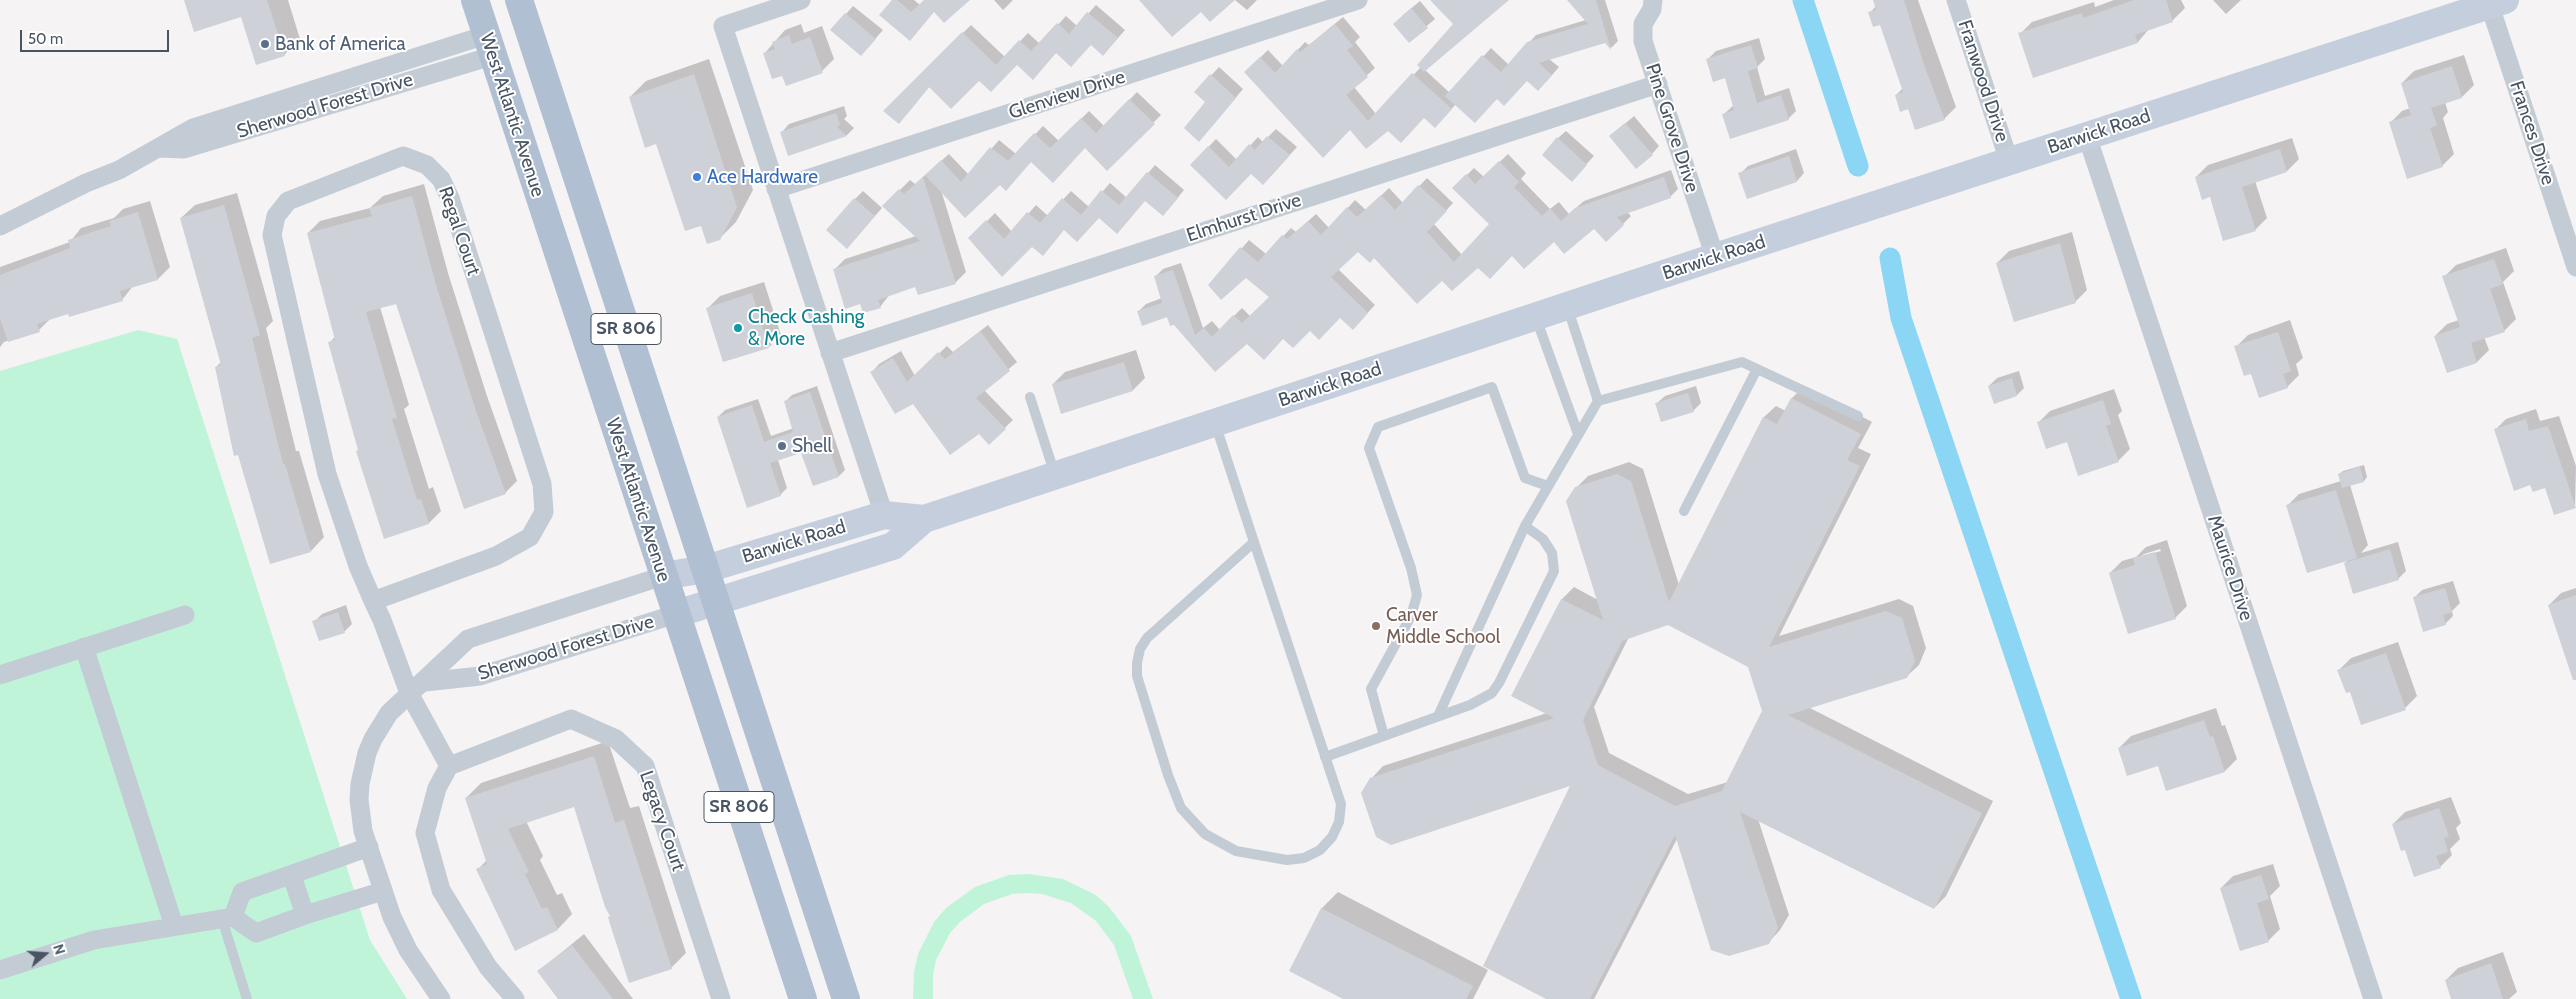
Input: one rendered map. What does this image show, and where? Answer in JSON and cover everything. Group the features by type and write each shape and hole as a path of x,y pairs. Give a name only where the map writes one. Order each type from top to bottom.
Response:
{"main road":[{"name":"West Atlantic Avenue","path":"475,0 803,999"},
{"name":"SR 806","path":"519,0 846,999"}],"street":[{"path":"801,0 722,26 884,515"},
{"name":"Glenview Drive","path":"776,189 1358,0"},
{"name":"Pine Grove Drive","path":"1653,0 1652,9 1643,24 1643,41 1715,258"},
{"name":"Franwood Drive","path":"1956,0 2010,161"},
{"name":"Barwick Road","path":"676,614 893,546 924,519 2495,2"},
{"name":"Frances Drive","path":"2495,2 2576,267"},
{"name":"Sherwood Forest Drive","path":"0,226 86,183 119,170 194,128 489,46"},
{"name":"Elmhurst Drive","path":"830,353 1658,84"},
{"name":"Maurice Drive","path":"2087,136 2373,999"},
{"name":"Regal Court","path":"373,600 496,556 530,537 544,512 542,484 450,198 441,179 427,165 403,156 288,201 276,216 272,235 327,474 358,566 409,693"},
{"name":"Barwick Road","path":"663,576 706,570 884,515 924,519"},
{"name":"Sherwood Forest Drive","path":"441,999 408,950 392,917 360,815 359,800 363,768 380,725 409,693 425,682 468,639 663,576"},
{"path":"0,674 185,614"},
{"name":"Sherwood Forest Drive","path":"425,682 480,676 676,614"},
{"path":"84,647 174,926"},
{"path":"409,693 449,766 437,788 425,833 441,890 488,966 515,999"},
{"name":"Legacy Court","path":"449,766 571,719 616,739 645,766 721,999"},
{"path":"228,918 242,892 292,876 369,847"},
{"path":"292,876 305,915"},
{"path":"0,970 94,940 228,918 256,933 305,915 383,891"}],"lane":[{"path":"1568,306 1598,401"},
{"path":"1535,317 1578,434"},
{"path":"1438,716 1524,526 1598,401 1742,362 1858,416"},
{"path":"1684,511 1757,369"},
{"path":"1384,736 1371,689 1411,616 1417,595 1411,568 1369,448 1378,427 1492,387 1525,478 1548,486"},
{"path":"1030,397 1055,476"},
{"path":"1215,423 1341,804 1339,822 1332,837 1320,850 1304,858 1287,860 1236,851 1204,834 1181,808 1168,775 1137,676 1140,649 1147,638 1254,542"},
{"path":"1325,757 1438,716 1492,693 1500,684 1554,571 1552,553 1544,540 1524,526"},
{"path":"228,918 247,999"}],"green space":[{"path":"138,330 177,339 370,940 407,999 0,999 0,371"},
{"path":"1028,874 1063,879 1096,895 1109,907 1131,936 1153,999 1133,999 1114,945 1096,921 1071,903 1042,894 1028,893 1012,894 984,904 960,922 950,933 936,960 933,975 933,999 913,999 914,972 918,954 934,922 946,908 975,887 1009,875"}],"building":[{"name":"Bank of America","path":"184,0 267,0 285,56 256,65 241,17 194,32"},
{"path":"892,0 897,0 911,12 924,0 970,0 944,23 934,12 910,41 879,15"},
{"path":"1139,0 1235,0 1210,22 1201,12 1172,37"},
{"path":"1430,0 1509,0 1424,72 1417,65 1453,24"},
{"path":"1567,0 1596,0 1611,50 1605,43 1539,63 1552,75 1538,91 1527,81 1504,106 1497,99 1475,123 1445,96 1482,55 1501,72 1527,42 1588,24"},
{"path":"1873,0 1904,0 1924,65 1945,120 1915,130 1908,109 1900,112 1895,95 1903,92 1880,25 1873,27 1868,12 1876,10"},
{"path":"2134,0 2166,0 2173,22 2135,35 2138,43 2033,78 2018,33 2082,13 2083,18"},
{"path":"1411,8 1428,28 1409,43 1393,24"},
{"path":"1087,12 1118,38 1103,56 1091,45 1071,67 1056,53 1033,80 1017,65 991,92 979,81 951,109 929,87 899,124 883,111 962,32 996,65 1019,40 1031,51 1057,23 1069,34"},
{"path":"845,13 876,39 861,56 830,30"},
{"path":"1335,24 1353,46 1347,50 1368,77 1346,95 1368,121 1412,73 1452,109 1435,128 1424,118 1401,143 1388,131 1366,149 1350,130 1323,158 1244,72 1260,57 1275,73 1297,49 1300,52"},
{"path":"789,35 792,44 810,37 823,73 786,86 782,76 772,79 763,53 775,49 772,42"},
{"path":"1751,45 1758,68 1748,71 1757,103 1781,95 1789,120 1730,139 1722,114 1734,110 1725,78 1713,82 1706,59"},
{"path":"2452,66 2462,98 2431,108 2437,125 2430,128 2443,167 2407,179 2389,122 2411,115 2401,83"},
{"name":"Ace Hardware","path":"694,74 737,207 720,240 707,244 701,226 685,231 656,144 645,148 629,97"},
{"path":"1210,74 1236,98 1199,142 1184,128 1205,102 1194,92"},
{"path":"1129,99 1155,124 1107,171 1085,148 1053,183 1031,162 1006,191 1000,185 965,218 925,175 941,160 961,182 990,147 1008,161 1034,133 1050,148 1081,118 1096,133"},
{"path":"836,113 840,125 837,127 847,136 788,156 780,132"},
{"path":"1625,123 1653,155 1636,169 1609,136"},
{"path":"1267,136 1290,155 1263,185 1251,174 1226,200 1190,165 1208,146 1229,167 1249,144 1255,150"},
{"path":"1557,137 1587,165 1572,182 1542,155"},
{"path":"2280,149 2287,172 2242,187 2256,231 2223,241 2210,197 2202,200 2195,177"},
{"path":"1789,156 1797,182 1747,199 1738,173"},
{"path":"1499,161 1519,182 1514,187 1542,216 1550,208 1561,221 1575,208 1664,177 1671,198 1617,217 1624,225 1606,242 1594,229 1564,254 1554,242 1524,269 1512,256 1490,279 1478,268 1452,291 1442,281 1417,304 1374,258 1370,263 1358,252 1331,277 1368,313 1353,330 1340,318 1319,340 1310,331 1293,348 1283,339 1264,360 1247,344 1215,372 1174,325 1170,326 1167,317 1142,326 1137,311 1162,303 1154,276 1173,270 1195,335 1204,328 1212,337 1233,315 1242,323 1269,297 1246,278 1221,300 1208,285 1240,247 1258,262 1282,235 1287,239 1308,221 1321,235 1347,207 1357,217 1381,195 1395,210 1418,185 1447,211 1427,232 1454,262 1489,224 1452,188 1466,174 1475,184"},
{"path":"1147,172 1178,198 1163,216 1145,201 1117,234 1099,218 1077,242 1064,230 1043,256 1032,247 1002,277 968,238 986,220 1004,239 1027,212 1040,223 1062,198 1081,215 1101,190 1119,205"},
{"path":"923,177 956,284 918,295 915,287 878,300 881,308 863,313 860,304 845,309 833,269 920,241 882,206 899,189 904,194"},
{"path":"412,196 436,285 475,408 506,494 464,509 396,304 366,312 397,418 392,419 417,500 421,499 429,524 384,539 356,451 358,450 328,342 335,340 307,233 372,216 369,208"},
{"path":"854,198 875,216 847,249 826,230"},
{"path":"224,205 260,335 252,338 283,464 285,464 311,552 270,564 238,455 234,456 215,367 221,365 180,218"},
{"path":"138,212 158,280 120,291 123,301 69,317 68,314 37,324 40,332 8,342 0,319 0,275 70,248 68,240 111,226 109,221"},
{"path":"2060,243 2076,303 2014,322 1996,263"},
{"path":"2494,259 2503,284 2490,289 2505,332 2471,343 2477,363 2447,373 2434,336 2460,327 2442,276"},
{"name":"Check Cashing & More","path":"752,293 769,348 723,362 706,308"},
{"path":"980,331 1010,371 976,398 1006,429 989,445 979,434 950,455 913,404 895,414 870,372 893,358 907,382 938,352 945,359"},
{"path":"2278,332 2291,371 2283,374 2288,388 2259,398 2251,374 2244,376 2234,346"},
{"path":"1124,362 1133,391 1061,414 1052,384"},
{"path":"2012,378 2017,396 1994,404 1988,386"},
{"path":"810,392 839,477 813,486 801,453 770,463 781,496 747,508 717,417 752,405 764,442 793,432 784,401"},
{"path":"1688,393 1694,412 1661,422 1655,403"},
{"path":"1791,398 1861,434 1847,460 1860,466 1769,647 1886,611 1902,618 1915,661 1907,678 1788,715 1982,813 1934,909 1740,812 1778,928 1769,944 1729,956 1711,950 1675,835 1590,999 1546,999 1483,966 1570,786 1391,845 1376,837 1361,793 1370,778 1554,718 1511,696 1561,599 1603,620 1566,501 1575,487 1617,474 1631,481 1669,602 1763,417 1777,424","holes":["1668,625 1748,667 1762,711 1722,791 1675,806 1598,765 1583,720 1622,641"]},
{"path":"2103,400 2111,424 2106,426 2119,462 2078,476 2067,442 2046,449 2037,422"},
{"path":"2526,419 2529,431 2548,426 2576,508 2554,515 2545,488 2533,492 2530,485 2514,491 2494,429"},
{"path":"2360,467 2364,482 2342,488 2338,474"},
{"path":"2336,490 2357,558 2307,573 2286,505"},
{"path":"2390,549 2399,580 2353,594 2344,563"},
{"path":"2155,552 2176,619 2128,634 2109,573 2135,565 2133,558"},
{"path":"2445,588 2452,612 2443,615 2446,625 2423,632 2413,597"},
{"path":"2576,595 2576,680 2573,680 2548,605"},
{"path":"338,612 345,633 319,641 312,621"},
{"path":"2386,653 2406,710 2361,725 2350,692 2346,693 2337,670"},
{"path":"2204,720 2210,737 2213,736 2225,772 2166,791 2158,766 2127,776 2118,748"},
{"path":"594,756 615,823 624,820 672,969 629,983 608,917 610,916 605,907 574,807 508,829 529,872 525,874 542,909 547,907 558,930 515,951 476,869 487,864 465,798"},
{"path":"2439,808 2449,836 2444,838 2448,852 2436,856 2441,868 2414,877 2405,850 2401,851 2392,824"},
{"path":"2261,875 2269,899 2257,903 2269,942 2240,951 2220,888"},
{"path":"1321,908 1473,986 1466,999 1343,999 1289,971"},
{"path":"572,945 613,999 558,999 537,971"},
{"path":"2491,963 2503,999 2451,999 2445,980"}],"waterway":[{"path":"1803,0 1858,166"},
{"path":"1890,258 1901,318 2131,999"}],"place":[{"name":"Bank of America","path":"265,44"},
{"name":"Ace Hardware","path":"697,177"},
{"name":"Check Cashing & More","path":"738,328"},
{"name":"Shell","path":"782,446"},
{"name":"Carver Middle School","path":"1376,626"}]}
